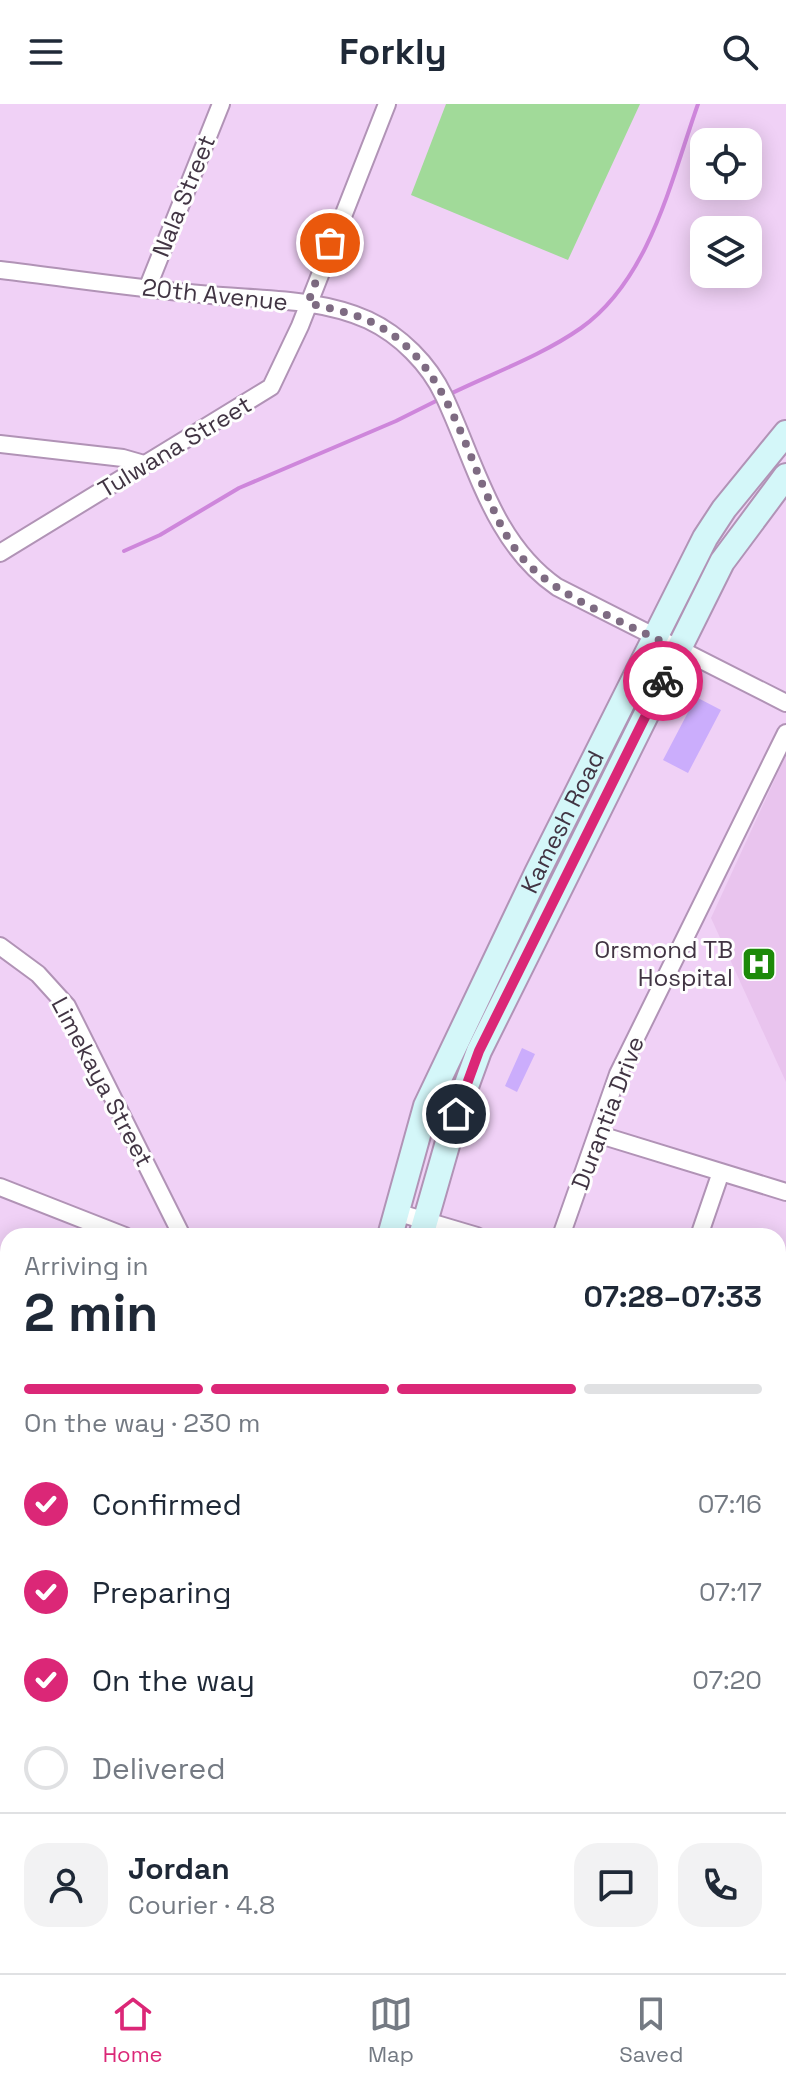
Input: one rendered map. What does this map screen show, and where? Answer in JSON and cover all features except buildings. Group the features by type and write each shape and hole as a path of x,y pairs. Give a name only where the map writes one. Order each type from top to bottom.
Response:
{"main road":[{"name":"Kamesh Road","path":"392,1228 426,1106 537,873 705,538 724,509 786,433"},
{"name":"Kamesh Road","path":"423,1228 470,1069 722,562 786,476"}],"street":[{"name":"Nala Street","path":"147,289 221,104"},
{"name":"Tulwana Street","path":"0,553 271,387 282,368 387,104"},
{"name":"20th Avenue","path":"0,270 147,289 308,303 370,321 411,350 441,389 499,523 525,560 557,587 786,703"},
{"path":"0,444 123,458 144,464"},
{"name":"Durantia Drive","path":"564,1228 618,1074 786,733"},
{"name":"Limekaya Street","path":"0,946 38,974 67,1006 178,1228"},
{"path":"597,1134 786,1192"},
{"path":"702,1228 721,1172"},
{"path":"0,1187 105,1228"},
{"path":"396,1212 421,1228"}],"shaded area":[{"name":"Orsmond TB Hospital","path":"786,755 786,1082 711,918"}],"green space":[{"path":"446,104 640,104 568,260 411,195"}],"waterway":[{"path":"450,394 550,347 581,328 605,307 625,283 655,226 698,104"},
{"path":"124,551 160,535 239,488 442,398"}],"way so far":[{"path":"330,243 308,303 370,321 418,357 441,389 499,523 516,550 540,575 557,587 678,650 663,681"}],"place":[{"name":"Orsmond TB Hospital","path":"759,964"}],"route":[{"path":"456,1114 470,1069 663,681"}]}
